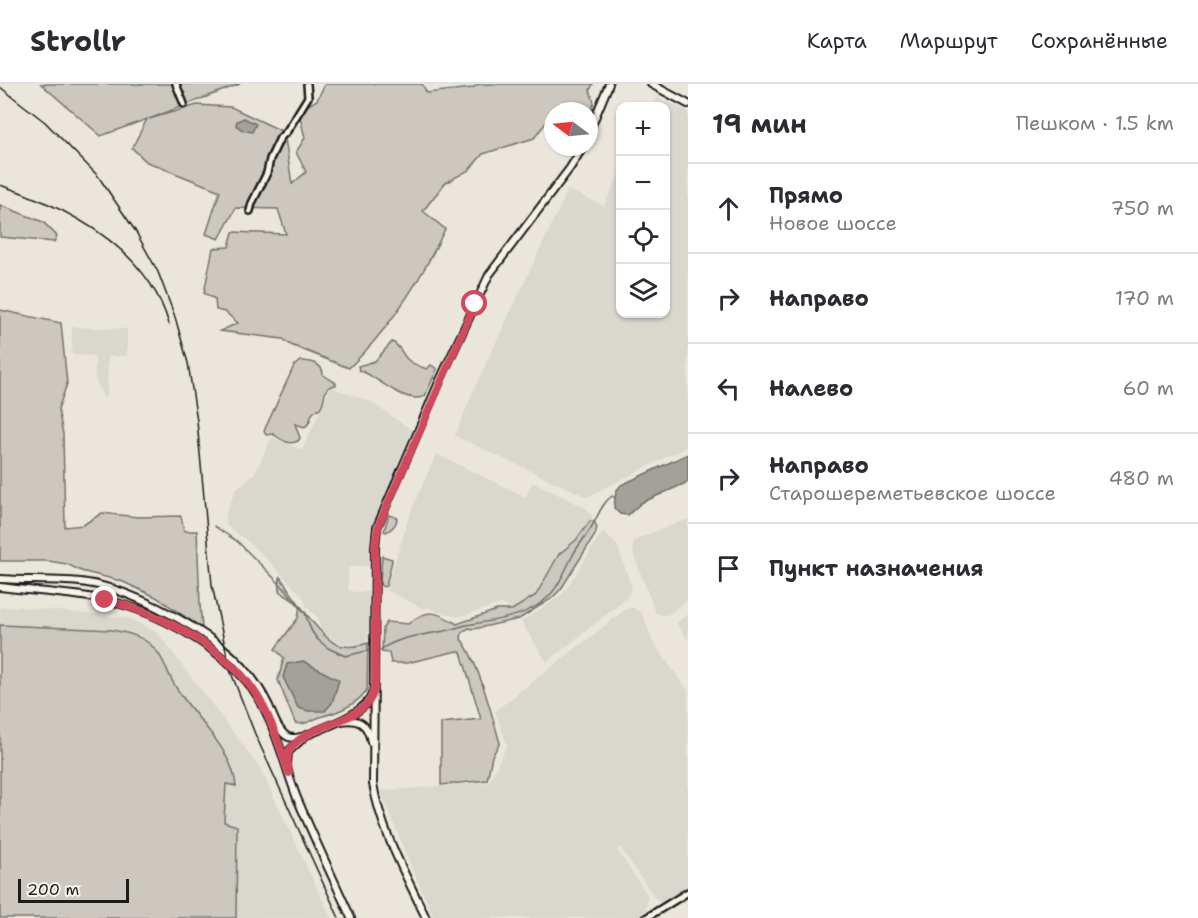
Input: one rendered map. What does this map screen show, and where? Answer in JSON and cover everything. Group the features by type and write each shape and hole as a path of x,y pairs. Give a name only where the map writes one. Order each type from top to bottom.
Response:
{"main road":[{"path":"598,110 609,84"},
{"path":"651,84 688,104"},
{"path":"426,918 378,808 374,784 372,752 375,683 375,547 381,516 489,275 577,156"},
{"path":"0,579 73,582 102,586 125,594 175,618 217,643 239,662 252,677 278,727 288,737 305,736 337,722 364,706 372,696 375,683"},
{"path":"0,587 90,597 131,607 171,625 219,654 243,677 262,703 303,813 351,918"},
{"path":"337,722 357,721 366,726 372,752"},
{"path":"289,773 288,752 305,736"}],"street":[{"path":"176,84 184,104"},
{"path":"250,211 280,138 287,131 308,97 307,84"},
{"path":"646,918 688,892"}],"shaded area":[{"path":"41,84 240,84 149,119 197,105 231,107 284,132 292,184 306,172 296,152 305,138 300,117 305,107 317,100 325,84 422,84 427,93 472,88 479,84 593,84 590,90 594,102 544,102 544,125 534,138 483,154 469,170 445,183 423,211 445,229 436,248 415,285 391,320 349,368 291,345 283,339 220,331 238,323 225,312 216,310 215,299 204,293 213,248 229,247 233,232 286,234 278,209 236,208 219,239 206,234 220,191 147,162 132,148 147,119 101,136"},
{"path":"656,97 667,102 654,102"},
{"path":"670,103 688,111 688,446 587,497 455,436 475,387 568,190 604,206 616,180 616,318 670,318"},
{"path":"244,118 256,124 252,132 242,130 236,125 237,121"},
{"path":"0,205 43,222 57,236 54,242 0,237"},
{"path":"0,310 61,323 67,384 58,409 63,434 65,527 83,525 102,513 138,517 181,516 184,531 197,531 202,628 156,597 121,581 81,571 67,564 48,561 0,561"},
{"path":"72,327 127,329 127,356 108,356 107,397 103,397 95,378 95,356 72,355"},
{"path":"392,342 412,363 427,369 431,365 437,369 425,396 417,398 400,394 359,370 358,366 375,361"},
{"path":"300,361 319,365 323,375 336,385 326,390 320,408 312,414 307,426 295,424 300,438 291,443 273,434 266,435 264,431 294,366"},
{"path":"331,387 369,401 412,430 371,529 369,566 348,567 348,590 369,592 368,639 365,644 343,644 322,632 317,617 307,607 302,596 269,561 227,526 225,516 236,489 254,474 272,437 302,450"},
{"path":"436,454 526,497 531,484 535,483 586,508 593,517 575,539 558,553 535,594 512,608 501,604 458,617 427,607 424,609 386,590 410,514"},
{"path":"688,454 688,482 641,503 628,515 620,514 614,508 616,491 621,485"},
{"path":"390,515 397,520 394,526 386,532 384,531"},
{"path":"688,519 688,600 667,615 661,615 655,612 633,553 633,543 639,538"},
{"path":"590,521 594,521 597,527 595,535 561,589 551,599 519,619 474,629 469,628 462,632 461,639 479,674 500,743 492,756 487,780 441,785 441,723 481,719 461,652 407,663 391,663 389,653 382,652 383,628 387,622 408,624 421,615 432,613 457,624 497,610 512,610 536,595 559,554 576,540"},
{"path":"603,531 617,545 632,588 627,598 547,662 521,622 563,594"},
{"path":"382,556 392,559 386,586 383,587 380,584"},
{"path":"280,577 285,584 300,605 279,591"},
{"path":"300,605 324,635 339,645 357,646 368,643 367,690 363,695 341,710 299,724 295,723 278,680 284,658 275,649 298,618"},
{"path":"0,607 127,618 155,631 260,768 331,918 0,918"},
{"path":"632,607 644,618 653,642 688,691 688,888 662,904 655,898 620,847 617,850 647,895 646,916 641,918 434,918 381,791 489,782 507,745 495,711 625,610"},
{"path":"688,614 688,640 676,623"},
{"path":"0,625 112,630 140,638 157,652 182,697 220,745 233,772 236,786 226,784 224,822 237,826 236,918 0,918"},
{"path":"303,661 339,680 332,703 325,711 308,711 298,708 283,677 287,664"}],"waterway":[{"path":"380,650 403,639 506,618 538,605 558,584 600,510 612,496 615,498"},
{"path":"214,526 238,542 285,589 305,613 317,639 328,648 345,656 371,650"}],"railway":[{"path":"0,87 45,122 98,176 136,232 158,272 175,317 188,363 197,421 212,585 230,670 255,734 339,918"},
{"path":"0,185 26,194 78,219 124,253 143,273 158,297 169,324"}],"route":[{"path":"105,600 147,613 219,654 243,677 262,703 289,773 287,756 295,744 305,736 361,709 372,696 375,683 375,547 378,527 475,304"}]}
